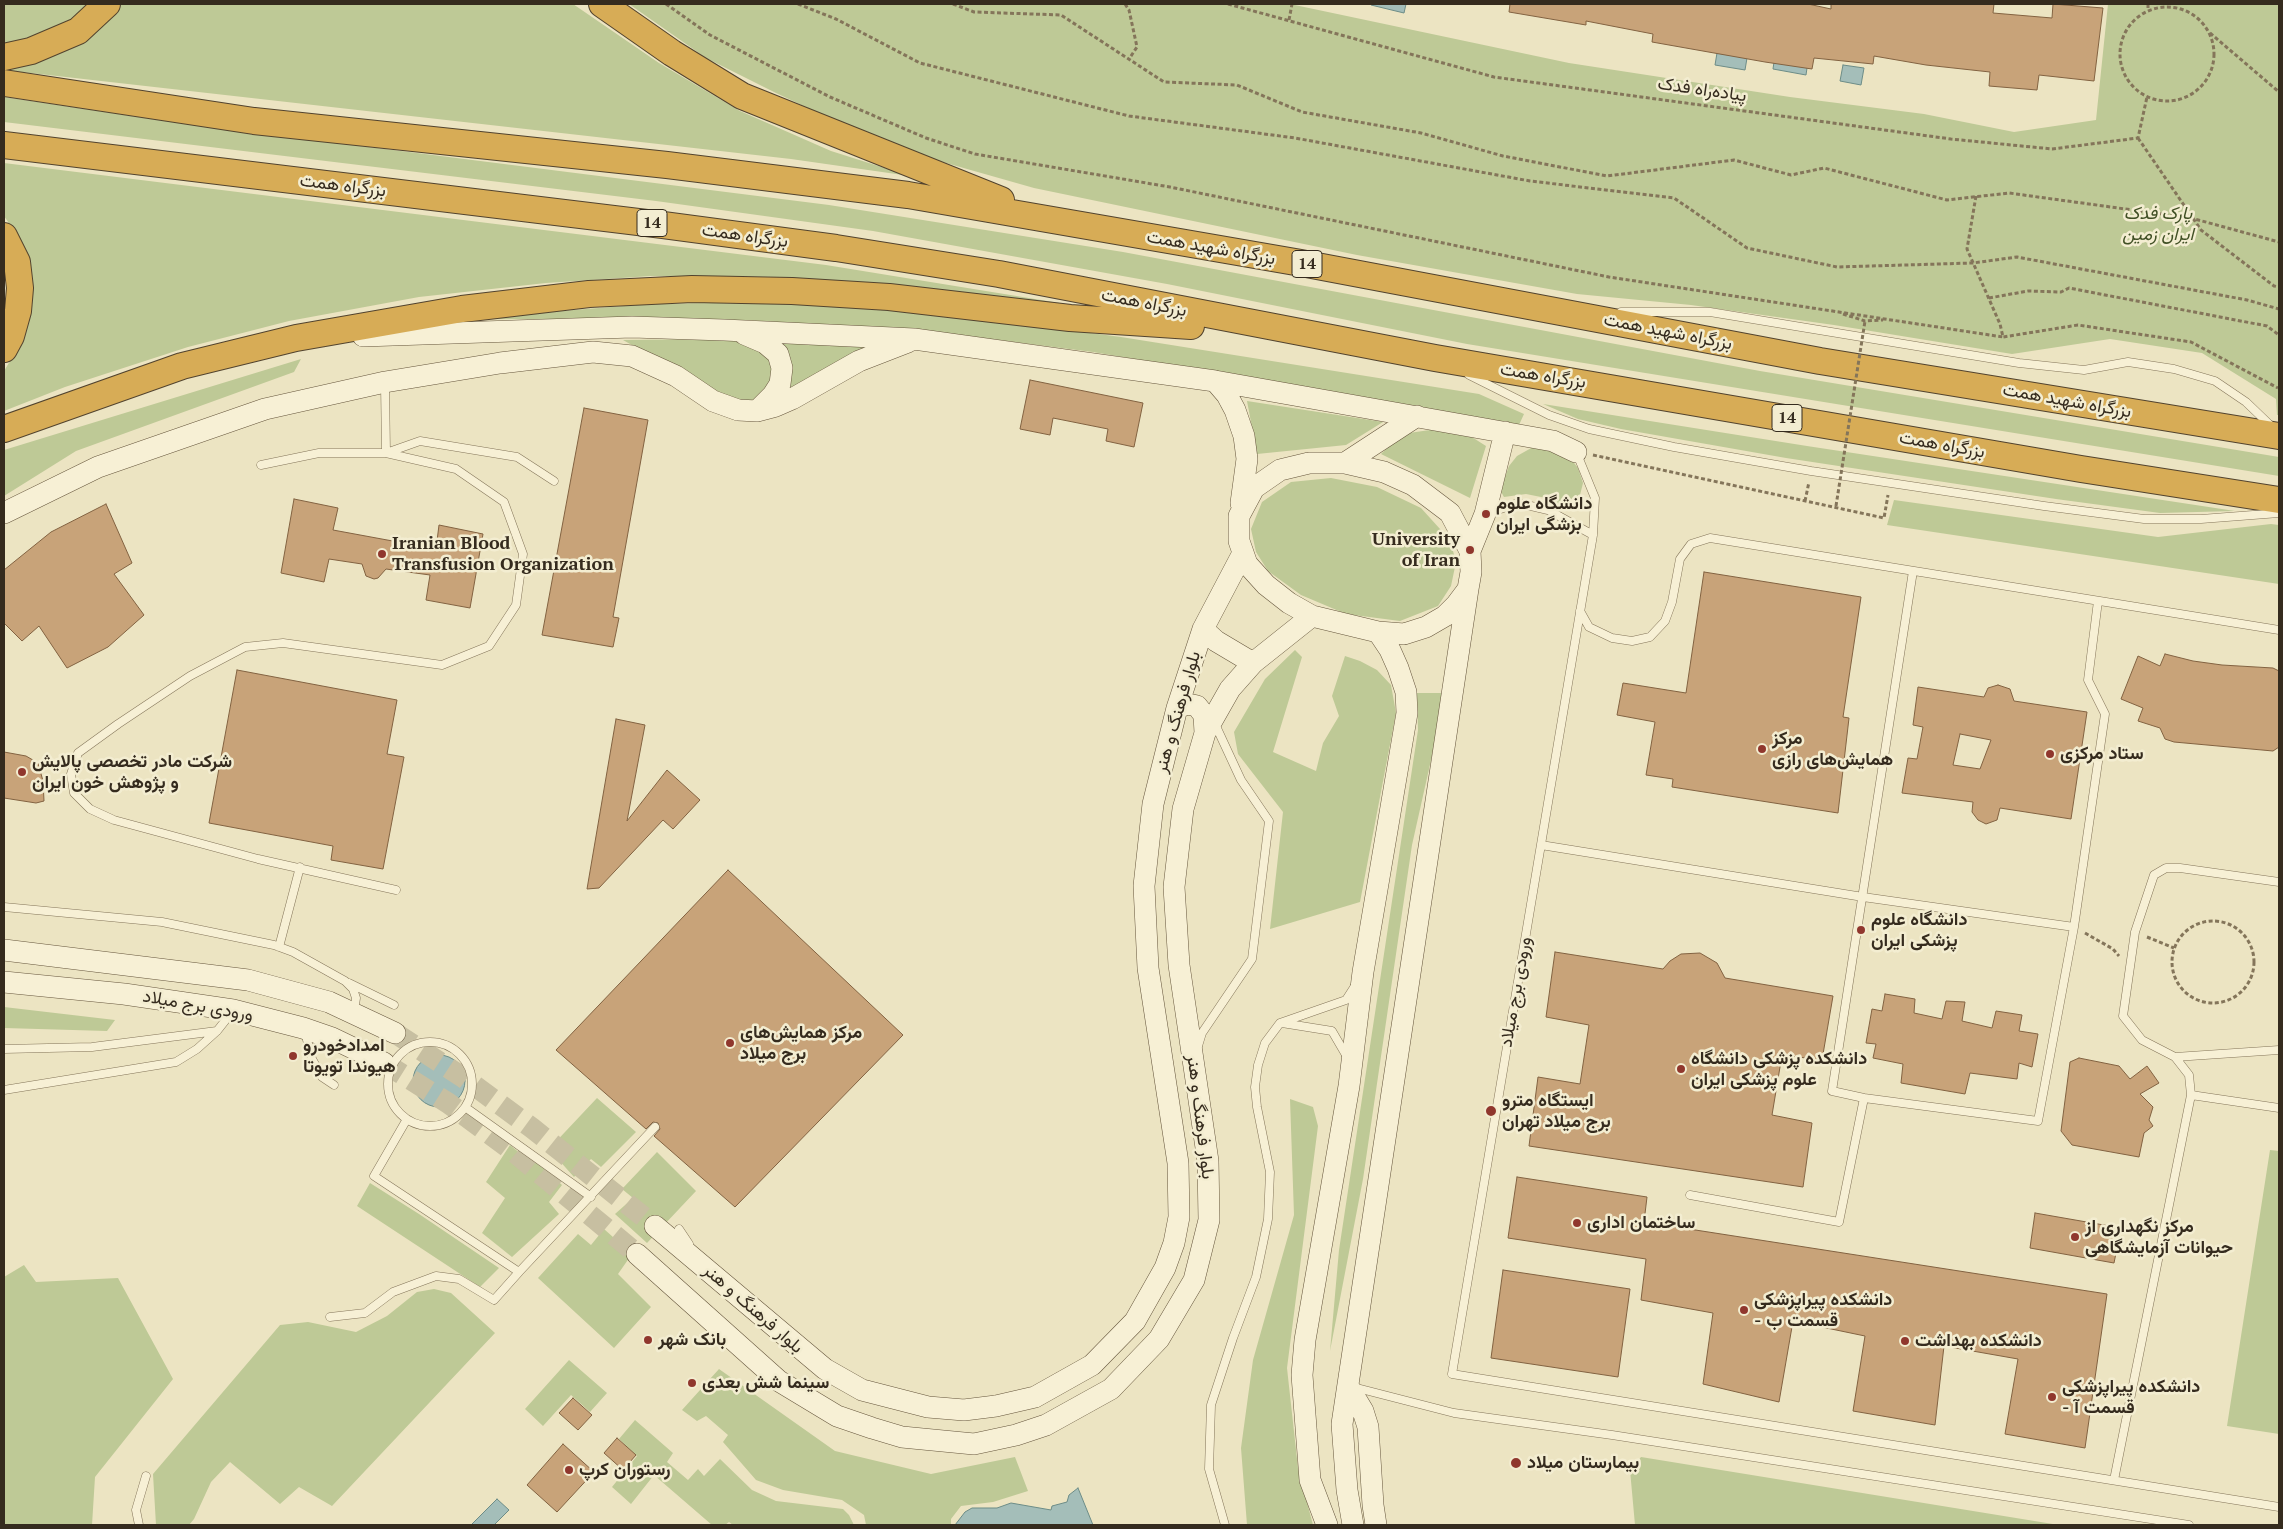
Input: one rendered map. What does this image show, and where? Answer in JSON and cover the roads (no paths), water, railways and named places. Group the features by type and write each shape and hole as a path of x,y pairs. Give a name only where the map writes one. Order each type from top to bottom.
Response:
{"highway":[{"path":"4,56 31,51 78,31 107,4"},
{"path":"602,4 672,53 742,96 1058,222"},
{"name":"14","path":"4,82 254,121 667,165 908,195 1058,222"},
{"name":"بزرگراه همت","path":"4,146 653,223 836,248 999,274 1435,358 2072,467 2279,500"},
{"name":"بزرگراه شهید همت","path":"1058,222 1301,263 1830,362 2279,435"},
{"path":"4,236 18,262 20,288 18,310 11,336 4,349"},
{"path":"4,429 182,366 296,338 462,309 589,294 692,289 792,291 889,297 1070,318 1296,332"}],"main road":[{"path":"296,338 632,327 914,339 1216,381 1552,441 1576,452"},
{"path":"724,330 748,335 765,343 778,354 782,368 780,384 773,395 757,411"},
{"path":"4,513 98,467 265,409 385,382 592,352 632,356 676,376 712,401 738,410 757,411 784,403 860,361 914,339"},
{"path":"1216,381 1227,395 1235,410 1244,436 1247,459 1239,516 1239,542 1247,564 1266,585 1289,603 1312,616 1378,632 1404,634 1426,627 1450,611 1468,589"},
{"path":"1346,463 1417,416"},
{"path":"1353,1525 1347,1490 1342,1424 1471,572 1470,551 1485,514 1505,432"},
{"path":"1239,516 1254,488 1280,470 1309,463 1346,463 1384,472 1413,485 1433,498 1450,513 1470,551"},
{"name":"بلوار فرهنگ و هنر","path":"656,1226 825,1369 862,1390 928,1407 964,1410 996,1406 1035,1397 1092,1365 1135,1321 1165,1268 1174,1243 1178,1217 1178,1163 1148,968 1144,886 1153,804 1177,708 1203,629 1243,553"},
{"name":"بلوار فرهنگ و هنر","path":"637,1254 779,1380 837,1416 902,1437 974,1444 1016,1435 1046,1425 1111,1389 1159,1340 1194,1280 1209,1220 1208,1161 1179,965 1174,887 1183,809 1209,727 1230,689 1253,663 1312,616"},
{"path":"1203,629 1216,641 1253,663"},
{"path":"1327,1525 1310,1480 1302,1375 1306,1340 1349,1086 1363,972 1407,713 1406,692 1398,668 1390,650 1378,632"},
{"path":"1177,708 1188,704 1197,706 1204,714 1209,727"},
{"path":"4,950 248,980 315,998 395,1033"},
{"path":"233,1010 248,980"},
{"name":"ورودی برج میلاد","path":"4,982 124,994 233,1010 303,1028 332,1038 384,1063"},
{"path":"303,1028 315,998"},
{"path":"662,1275 690,1255"},
{"path":"1348,1386 1363,1411 1368,1427 1376,1525"}],"lane":[{"path":"1556,311 1604,311"},
{"path":"1614,312 1710,312 2019,363 2084,370 2128,362 2174,369 2215,380 2246,402 2279,435"},
{"path":"1435,358 1549,415 1589,428 1674,447 1811,471 2144,519 2202,519 2279,513"},
{"path":"385,382 386,453"},
{"path":"386,453 420,441 517,457 554,481"},
{"name":"ورودی برج میلاد","path":"1576,452 1595,498 1593,535 1452,1374 2114,1480"},
{"path":"261,465 319,453 386,453 456,469 504,502 523,554 516,604 490,646 442,665 283,643 245,647 190,676 118,724 78,754 71,774 74,793 90,809 114,820 258,859 396,890"},
{"path":"1485,514 1518,503 1548,510 1593,535"},
{"path":"1580,611 1589,627 1612,638 1632,642 1650,637 1665,621 1672,602 1680,559 1691,544 1710,538 2279,630"},
{"path":"1913,571 1832,1091 1864,1098 2038,1121 2074,927 2105,714 2088,680 2098,601"},
{"path":"1194,1064 1202,1033 1252,959 1270,821 1241,780 1209,727"},
{"path":"1541,845 1863,897 2074,927"},
{"path":"279,947 300,867"},
{"path":"2279,882 2180,868 2166,868 2154,875 2135,932 2123,1016 2142,1040 2175,1057 2189,1075 2191,1095 2114,1480 2279,1507"},
{"path":"4,907 162,922 227,934 279,947 310,960 345,981 394,1005"},
{"path":"1225,1525 1209,1469 1211,1405 1256,1277 1268,1219 1270,1172 1255,1087 1258,1065 1265,1043 1280,1023 1346,1000 1363,972"},
{"path":"345,981 353,989 356,998 354,1014"},
{"path":"4,1090 176,1062 197,1049 217,1031 233,1010"},
{"path":"1280,1023 1332,1031 1348,1058 1349,1086"},
{"path":"303,1028 312,1059 322,1077 334,1085"},
{"path":"4,1049 92,1047 217,1031"},
{"path":"421,1042 449,1045 461,1054 469,1066 473,1080 472,1094 466,1108 456,1117 445,1123 432,1126 419,1124 407,1119 397,1110 390,1099 388,1085 390,1070 397,1058 407,1048 421,1042"},
{"path":"2175,1057 2279,1050"},
{"path":"2191,1095 2279,1108"},
{"path":"1690,1195 1839,1222 1864,1098"},
{"path":"466,1108 591,1197"},
{"path":"407,1119 374,1176 519,1272"},
{"path":"330,1317 365,1313 393,1292 436,1276 459,1279 494,1300 655,1127"},
{"path":"679,1229 688,1241 690,1255"},
{"path":"1348,1386 1454,1413 1612,1435 2189,1525"},
{"path":"139,1525 136,1510 146,1476"}],"water":[{"path":"1371,4 1406,4 1404,13"},
{"path":"1717,53 1747,58 1745,70 1715,65"},
{"path":"1775,55 1808,61 1806,75 1773,69"},
{"path":"1843,65 1864,68 1861,85 1840,81"},
{"path":"439,1055 449,1057 457,1063 463,1071 465,1081 463,1091 457,1099 449,1105 439,1107 429,1105 421,1099 415,1091 413,1081 415,1071 421,1063 429,1057"},
{"path":"1078,1488 1093,1525 955,1525 965,1512 972,1508 997,1508 1011,1503 1051,1510 1052,1506 1067,1502 1069,1495"},
{"path":"497,1499 509,1510 494,1525 471,1525"}],"tunnel":[{"path":"395,1033 464,1078 532,1128 655,1226"},
{"path":"384,1063 448,1103 514,1152 637,1254"}],"place":[{"name":"دانشگاه علوم بزشگى ايران","path":"1486,514"},
{"name":"University of Iran","path":"1470,550"},
{"name":"Iranian Blood Transfusion Organization","path":"382,554"},
{"name":"مرکز همایش‌های رازی","path":"1762,749"},
{"name":"ستاد مرکزی","path":"2050,754"},
{"name":"شرکت مادر تخصصی پالایش و پژوهش خون ایران","path":"22,772"},
{"name":"دانشگاه علوم پزشکی ایران","path":"1861,930"},
{"name":"مرکز همایش‌های برج میلاد","path":"730,1043"},
{"name":"امدادخودرو هیوندا تویوتا","path":"293,1056"},
{"name":"دانشکده پزشکی دانشگاه علوم پزشکی ایران","path":"1681,1069"},
{"name":"ایستگاه مترو برج میلاد تهران","path":"1491,1111"},
{"name":"ساختمان اداری","path":"1577,1223"},
{"name":"مرکز نگهداری از حیوانات آزمایشگاهی","path":"2075,1237"},
{"name":"دانشکده پیراپزشکی - قسمت ب","path":"1744,1310"},
{"name":"بانک شهر","path":"648,1340"},
{"name":"دانشکده بهداشت","path":"1905,1341"},
{"name":"سینما شش بعدی","path":"692,1383"},
{"name":"دانشکده پیراپزشکی - قسمت آ","path":"2052,1397"},
{"name":"بیمارستان میلاد","path":"1516,1463"},
{"name":"رستوران کرپ","path":"569,1470"}],"park label":[{"name":"پارک فدک ایران زمین","path":"2158,224"}]}
